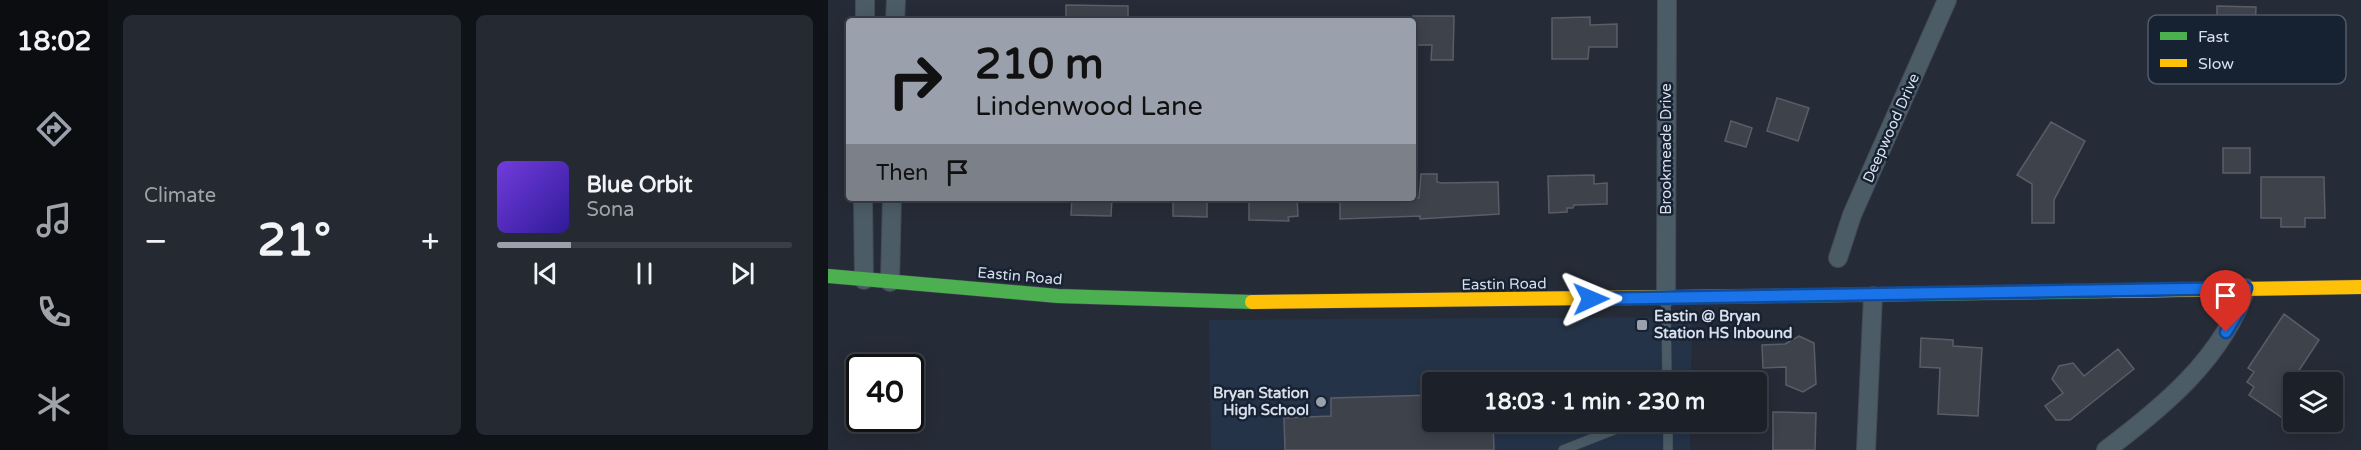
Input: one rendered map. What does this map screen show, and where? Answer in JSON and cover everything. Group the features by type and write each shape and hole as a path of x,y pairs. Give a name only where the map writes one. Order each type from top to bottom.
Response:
{"street":[{"path":"865,0 865,18"},
{"path":"896,0 896,18"},
{"name":"Brookmeade Drive","path":"1666,0 1666,298"},
{"name":"Deepwood Drive","path":"1838,258 1852,215 1947,0"},
{"path":"863,201 864,280"},
{"path":"890,282 892,201"},
{"name":"Eastin Road","path":"828,276 1143,300 1306,303 2361,287"},
{"path":"2106,450 2155,414 2183,385 2226,332 2238,312 2246,288"},
{"path":"1866,450 1873,296"}],"lane":[{"path":"1666,298 1667,372"},
{"path":"1563,450 1609,432"},
{"path":"1668,432 1668,450"}],"shaded area":[{"name":"Bryan Station High School","path":"1692,317 1691,372 1422,372 1422,432 1690,432 1690,450 1211,450 1209,320"}],"building":[{"path":"1066,5 1128,6 1128,18 1066,18"},
{"path":"2217,6 2256,7 2256,15 2217,15"},
{"path":"1413,16 1454,16 1453,60 1431,60 1432,45 1416,45 1416,18"},
{"path":"1590,17 1590,25 1617,24 1617,47 1589,47 1588,59 1552,59 1552,18"},
{"path":"1777,98 1809,108 1798,141 1767,131"},
{"path":"1731,121 1752,128 1746,147 1725,141"},
{"path":"2051,122 2085,141 2054,200 2054,223 2032,223 2032,184 2017,175"},
{"path":"2223,148 2250,148 2250,173 2223,173"},
{"path":"1421,174 1437,174 1437,182 1442,183 1498,182 1499,214 1420,219 1420,216 1340,219 1340,201 1416,201 1416,198 1419,198"},
{"path":"1594,175 1594,184 1607,183 1607,204 1574,205 1573,208 1567,208 1567,212 1549,213 1548,176"},
{"path":"2261,177 2324,177 2325,218 2305,218 2305,227 2281,227 2281,218 2261,218"},
{"path":"1072,201 1112,201 1111,216 1071,215"},
{"path":"1173,201 1207,201 1207,217 1173,216"},
{"path":"1249,201 1297,201 1298,216 1288,217 1289,221 1249,220"},
{"path":"2284,314 2319,340 2298,372 2283,372 2283,414 2281,417 2249,395 2254,387 2247,382 2254,372 2248,368"},
{"path":"1799,336 1814,343 1816,384 1803,392 1786,385 1786,367 1763,368 1762,345 1785,344"},
{"path":"1921,338 1953,340 1953,346 1982,348 1978,416 1938,414 1940,368 1920,367"},
{"path":"2118,349 2134,369 2070,420 2056,420 2045,406 2063,393 2052,379 2059,366 2073,363 2084,376"},
{"name":"Bryan Station High School","path":"1422,395 1422,432 1493,432 1494,450 1285,450 1284,418 1331,416 1331,398"},
{"path":"1773,412 1816,413 1815,450 1773,450"}],"traffic: fast":[{"path":"828,276 1058,296 1252,302"},
{"path":"1770,296 2114,291"}],"traffic: slow":[{"path":"2114,291 2361,287"},
{"path":"1252,302 1770,296"}],"place":[{"name":"Eastin @ Bryan Station HS Inbound","path":"1642,325"},
{"name":"Bryan Station High School","path":"1321,402"}],"route":[{"path":"1591,299 2246,288 2238,312 2226,332"}]}
